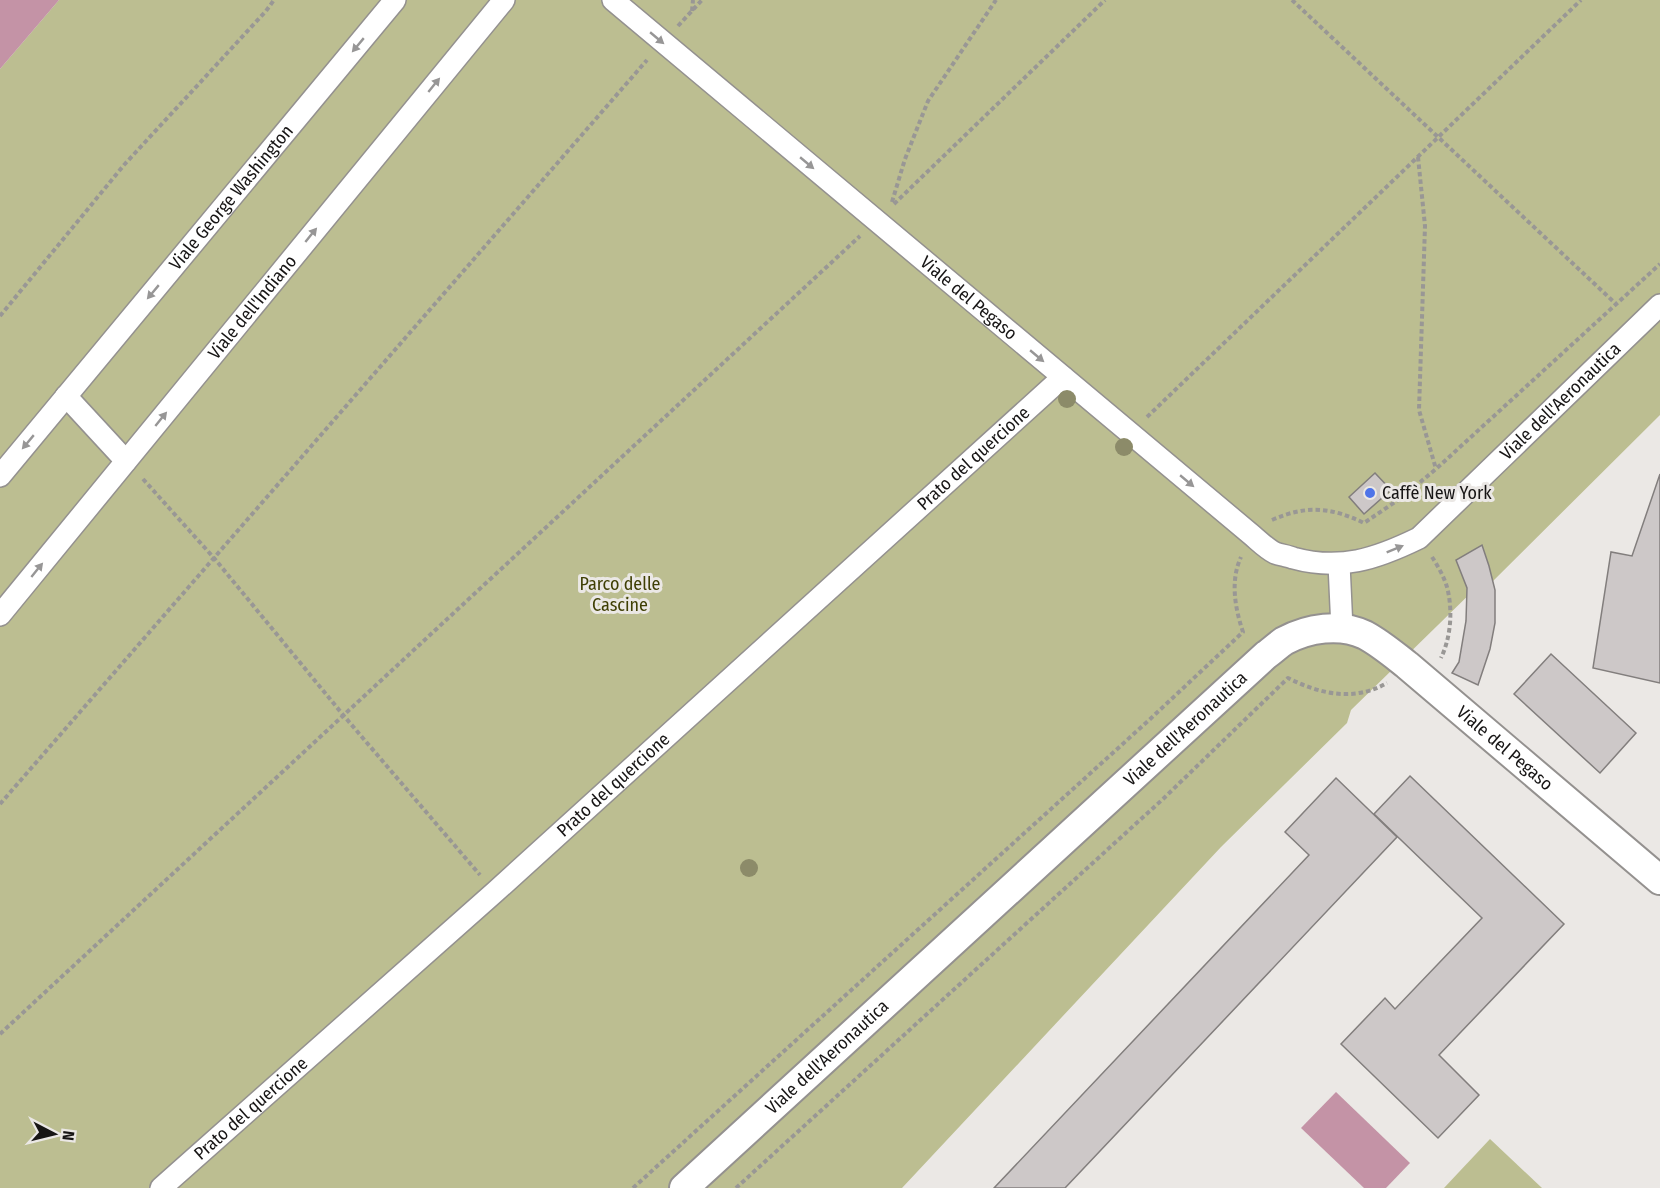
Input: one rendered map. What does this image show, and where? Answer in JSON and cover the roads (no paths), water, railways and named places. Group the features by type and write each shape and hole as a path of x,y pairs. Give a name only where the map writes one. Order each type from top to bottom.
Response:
{"street":[{"name":"Viale George Washington","path":"0,476 395,0"},
{"name":"Viale dell'Indiano","path":"0,615 504,0"},
{"name":"Viale del Pegaso","path":"613,0 1253,536 1275,553 1304,561 1338,564"},
{"name":"Viale dell'Aeronautica","path":"1338,564 1360,561 1394,550 1419,538 1660,304"},
{"name":"Prato del quercione","path":"161,1188 495,892 1063,377"},
{"path":"66,396 126,461"},
{"path":"1338,564 1342,629"},
{"name":"Viale dell'Aeronautica","path":"684,1188 1266,656 1283,642 1307,632 1332,628 1342,629"},
{"name":"Viale del Pegaso","path":"1342,629 1363,634 1382,645 1660,880"}],"place":[{"name":"Caffè New York","path":"1370,493"}],"park label":[{"name":"Parco delle Cascine","path":"620,594"}]}
